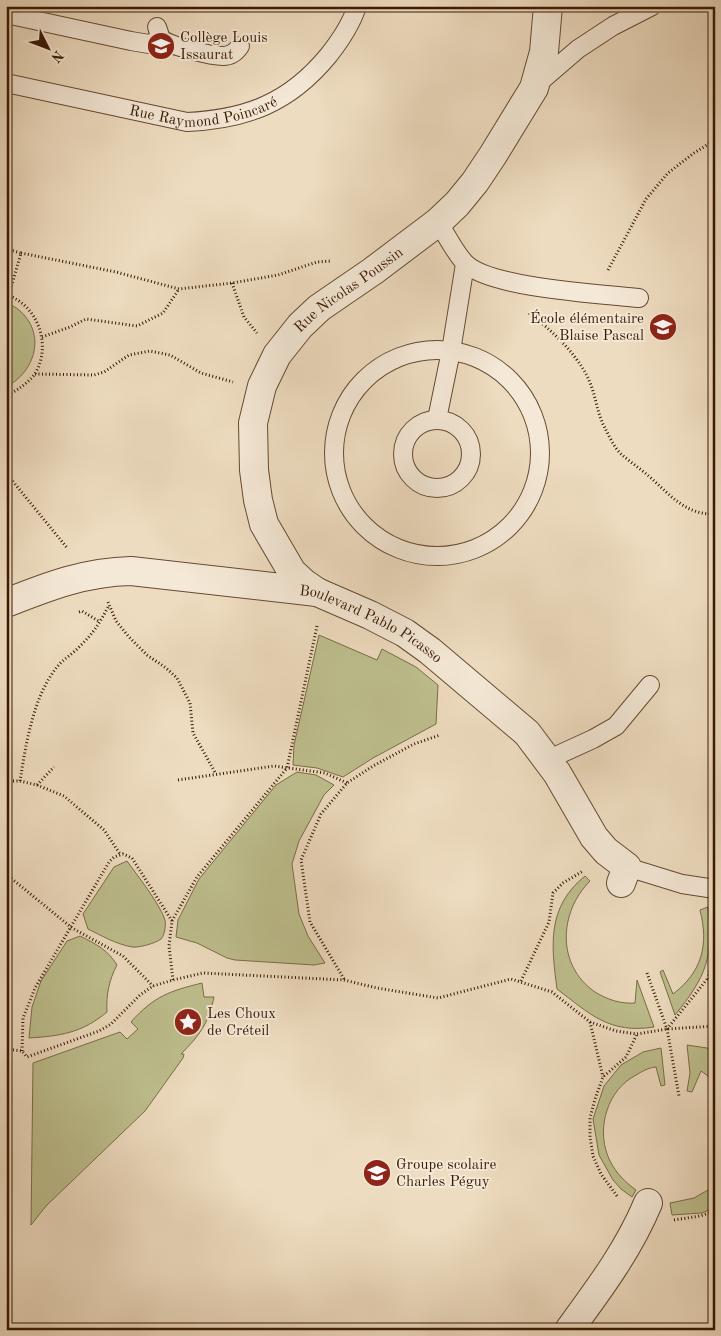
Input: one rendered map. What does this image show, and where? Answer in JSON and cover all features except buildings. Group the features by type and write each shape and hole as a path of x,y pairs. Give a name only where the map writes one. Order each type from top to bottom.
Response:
{"street":[{"name":"Rue Nicolas Poussin","path":"318,592 292,572 264,524 258,500 254,470 252,422 262,386 277,355 300,326 319,308 373,271 438,222 457,204 475,182 534,88 544,52 548,6"},
{"name":"Boulevard Pablo Picasso","path":"6,603 68,580 105,572 131,571 318,592 405,633 430,651 527,733 557,773 594,837 624,875"},
{"path":"569,1330 605,1280 633,1236 657,1213"}],"lane":[{"name":"Rue Raymond Poincaré","path":"6,83 187,122 205,121 248,113 285,95 309,78 346,30 357,6"},
{"path":"534,88 578,49 613,26 652,6"},
{"path":"6,14 131,42 149,44 159,33 171,45 223,56 233,54 240,46"},
{"path":"438,222 465,264 482,274 504,281 533,286 639,298"},
{"path":"437,419 451,351 465,264"},
{"path":"423,351 451,351 469,355 490,364 508,378 523,396 534,416 540,439 540,462 536,485 526,506 512,524 495,540 474,550 452,556 428,557 406,552 384,543 366,529 351,512 340,491 336,476 334,445 338,422 348,401 362,383 379,367 400,357 423,351"},
{"path":"547,760 616,726 650,685"},
{"path":"624,875 715,888"}],"path":[{"path":"596,293 646,198 668,173 694,152 715,140"},
{"path":"6,249 116,272 180,289 232,284 278,275 317,262 333,261"},
{"path":"6,396 22,388 35,374 42,356 42,337 36,320 25,305 8,295 21,253"},
{"path":"232,284 244,317 262,339"},
{"path":"42,337 70,328 86,319 137,326 163,313 180,289"},
{"path":"523,309 540,321 571,353 585,373 595,392 604,426 620,452 679,504 697,512 715,514"},
{"path":"35,374 94,376 104,372 129,355 150,351 170,356 201,373 241,383"},
{"path":"6,473 73,556"},
{"path":"20,780 27,741 38,704 49,679 57,666 79,648 100,622 109,605 116,621 129,637 176,678 190,703 193,733 216,774"},
{"path":"73,613 82,611 100,622"},
{"path":"173,980 169,946 172,921 197,877 287,768 317,626"},
{"path":"344,980 310,922 301,860 320,814 347,782 414,744 440,735"},
{"path":"178,780 274,766 325,773 347,782"},
{"path":"37,785 54,767"},
{"path":"6,781 20,780 64,796 104,830 120,854"},
{"path":"22,1051 24,1018 35,988 72,928 109,862 120,854 132,858 172,921"},
{"path":"521,981 549,922 553,893 563,883 585,870"},
{"path":"6,874 72,928 123,956 153,986"},
{"path":"668,1029 708,978 715,951"},
{"path":"6,1049 22,1051 27,1057 106,1028 140,995 153,986 203,973 344,980 377,988 438,998 512,979 552,992 590,1022 616,1031 637,1034 668,1029 715,1026"},
{"path":"647,973 668,1029 679,1096"},
{"path":"708,978 715,987"},
{"path":"590,1022 604,1077"},
{"path":"621,1203 601,1174 594,1156 590,1137 590,1118 604,1077 626,1057 637,1034"},
{"path":"657,1213 700,1216 715,1211"}],"green space":[{"path":"6,302 18,309 28,320 33,330 35,341 34,352 24,372 6,387"},
{"path":"319,635 377,660 382,649 416,667 438,685 436,724 373,758 343,777 317,768 293,765 294,745"},
{"path":"297,772 316,775 334,785 324,795 299,841 292,864 299,914 308,936 325,963 314,965 235,960 197,943 176,937 178,920 199,879 276,785"},
{"path":"127,861 153,898 165,922 161,939 139,947 120,944 88,929 83,914 114,867"},
{"path":"585,876 590,881 572,908 566,938 573,968 582,981 595,992 620,1002 635,1003 637,980 654,1027 624,1028 612,1025 590,1014 557,989 553,942 554,927 564,900"},
{"path":"708,907 710,940 705,966 694,989 675,1015 660,972 663,970 673,994 691,977 701,957 703,946 703,923 700,910"},
{"path":"80,936 106,951 117,965 109,988 107,1012 80,1029 51,1036 29,1038 32,1007 41,981 67,941"},
{"path":"202,983 204,997 214,997 212,1006 206,1022 181,1054 184,1054 183,1058 145,1111 46,1206 31,1225 33,1063 120,1032 127,1039 138,1029 131,1022 155,1000 172,992"},
{"path":"687,1045 707,1048 715,1052 715,1081 701,1071 692,1092 687,1091 690,1073"},
{"path":"661,1048 665,1085 661,1086 656,1067 643,1071 622,1085 609,1104 606,1115 604,1139 606,1150 610,1161 618,1173 636,1190 632,1197 613,1180 599,1155 593,1119 604,1086 621,1065 643,1052"},
{"path":"715,1186 715,1207 702,1213 672,1215 670,1203 694,1198"}],"place":[{"name":"Collège Louis Issaurat","path":"161,46"},
{"name":"École élémentaire Blaise Pascal","path":"663,327"},
{"name":"Les Choux de Créteil","path":"188,1022"},
{"name":"Groupe scolaire Charles Péguy","path":"377,1173"}]}
